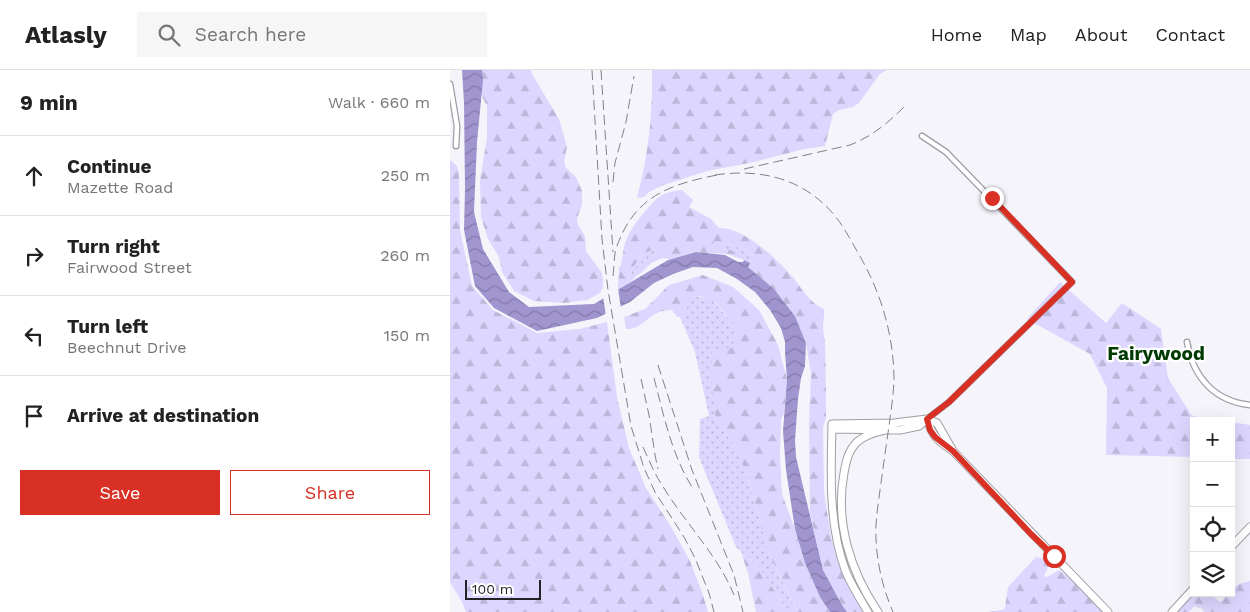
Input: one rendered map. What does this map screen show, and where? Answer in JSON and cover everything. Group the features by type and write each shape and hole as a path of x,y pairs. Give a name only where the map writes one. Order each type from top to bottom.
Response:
{"street":[{"path":"450,84 457,126 456,146"},
{"path":"832,427 900,430 919,426 949,402 1072,282 946,152 922,136"},
{"path":"1187,342 1191,361 1209,387 1221,396 1234,402 1250,404"},
{"path":"832,427 902,422 917,419 927,419 937,423 953,451 1108,612"},
{"path":"832,427 832,505 836,536 846,572 868,612"},
{"path":"878,612 860,583 848,549 842,520 841,489 848,456 853,447 866,436 885,430"},
{"path":"1235,544 1250,527"},
{"path":"1172,612 1190,592"}],"green space":[{"path":"479,70 531,70 559,119 567,147 564,161 566,168 576,177 582,191 582,205 577,218 578,225 585,236 586,251 602,273 603,287 600,293 587,300 564,303 534,301 514,291 502,272 499,257 488,239 481,217 480,181 487,137 487,106 481,94"},
{"path":"652,70 887,70 880,74 859,103 833,114 825,146 707,171 661,186 644,197 637,198 649,134"},
{"path":"450,160 457,166 459,173 460,230 472,286 493,310 537,333 579,329 607,322 617,397 629,448 646,488 690,561 708,612 466,612 450,582"},
{"path":"682,190 693,200 689,207 711,219 719,228 738,232 758,245 786,269 814,303 824,309 826,417 823,428 824,492 831,537 838,562 846,582 863,612 847,612 823,570 810,513 809,424 811,374 806,343 795,316 774,289 748,267 751,261 757,259 740,248 706,241 705,244 727,248 746,259 727,254 696,252 670,259 663,258 651,263 641,273 636,273 638,267 659,252 658,248 642,254 633,268 626,286 618,290 619,267 629,233 658,198 667,193"},
{"path":"706,241 740,248 758,260 751,261 750,263 744,260 746,259 704,244"},
{"path":"659,248 659,252 638,267 636,273 641,273 626,286 633,268 642,254"},
{"path":"703,275 733,287 759,310 778,345 787,379 784,413 781,420 782,494 805,563 820,597 830,612 756,612 748,573 741,552 759,568 787,609 797,611 768,551 750,484 736,447 716,421 711,380 712,351 736,347 736,328 715,302 705,297 692,296 688,301 685,312 680,317 677,317 672,310 659,312 637,327 626,329 624,317 645,309 669,285"},
{"path":"1060,282 1106,323 1122,303 1161,329 1168,378 1192,416 1198,417 1190,417 1190,457 1106,455 1107,388 1090,354 1027,319"},
{"path":"692,296 713,300 736,328 736,347 716,421 736,447 750,484 768,551 797,612 787,609 759,568 736,547 699,457 700,419 709,416 695,352 680,317"},
{"path":"1235,423 1250,425 1250,459 1235,459"},
{"path":"1036,557 1051,558 1044,576 1047,577 1059,570 1081,588 1104,612 988,612 1005,608 1008,587"},
{"path":"1250,581 1250,612 1204,612 1203,609 1194,606 1189,612 1176,612 1190,597 1214,597 1220,602 1225,597 1235,597 1235,588 1239,584"}],"water":[{"path":"462,70 482,70 483,80 477,142 474,212 483,249 509,292 529,307 594,304 668,260 696,252 725,255 738,262 743,262 744,260 750,263 748,267 774,289 795,316 806,343 805,366 798,399 795,440 796,457 823,570 847,612 830,612 820,597 805,563 795,529 786,470 783,431 787,379 785,342 781,328 770,310 755,292 717,268 693,267 654,283 630,302 597,318 537,331 494,308 475,286 464,230 464,103"}],"pier":[{"path":"618,288 621,309 606,316 603,296"}],"railway":[{"path":"592,70 602,239 608,290 631,426 644,468 655,492 695,558 709,593 714,612"},
{"path":"601,70 613,252"},
{"path":"613,182 615,163 626,122 634,76"},
{"path":"744,169 850,145 879,129 904,107"},
{"path":"715,175 732,173 765,175 781,179 810,193 823,203 841,224 865,266 879,296 891,343 894,377 877,514 876,539 881,576 893,612"},
{"path":"613,276 615,253 619,240 625,228 643,205 654,196 666,190 693,180 722,174"},
{"path":"658,365 692,470 734,575 743,612"},
{"path":"654,378 674,450 694,490"},
{"path":"641,379 658,469"},
{"path":"643,447 659,480 710,552 734,595"}],"district":[{"name":"Fairywood","path":"1156,353"}],"route":[{"path":"992,198 1072,282 949,402 927,419 930,430 935,437 953,451 1054,556"}]}
